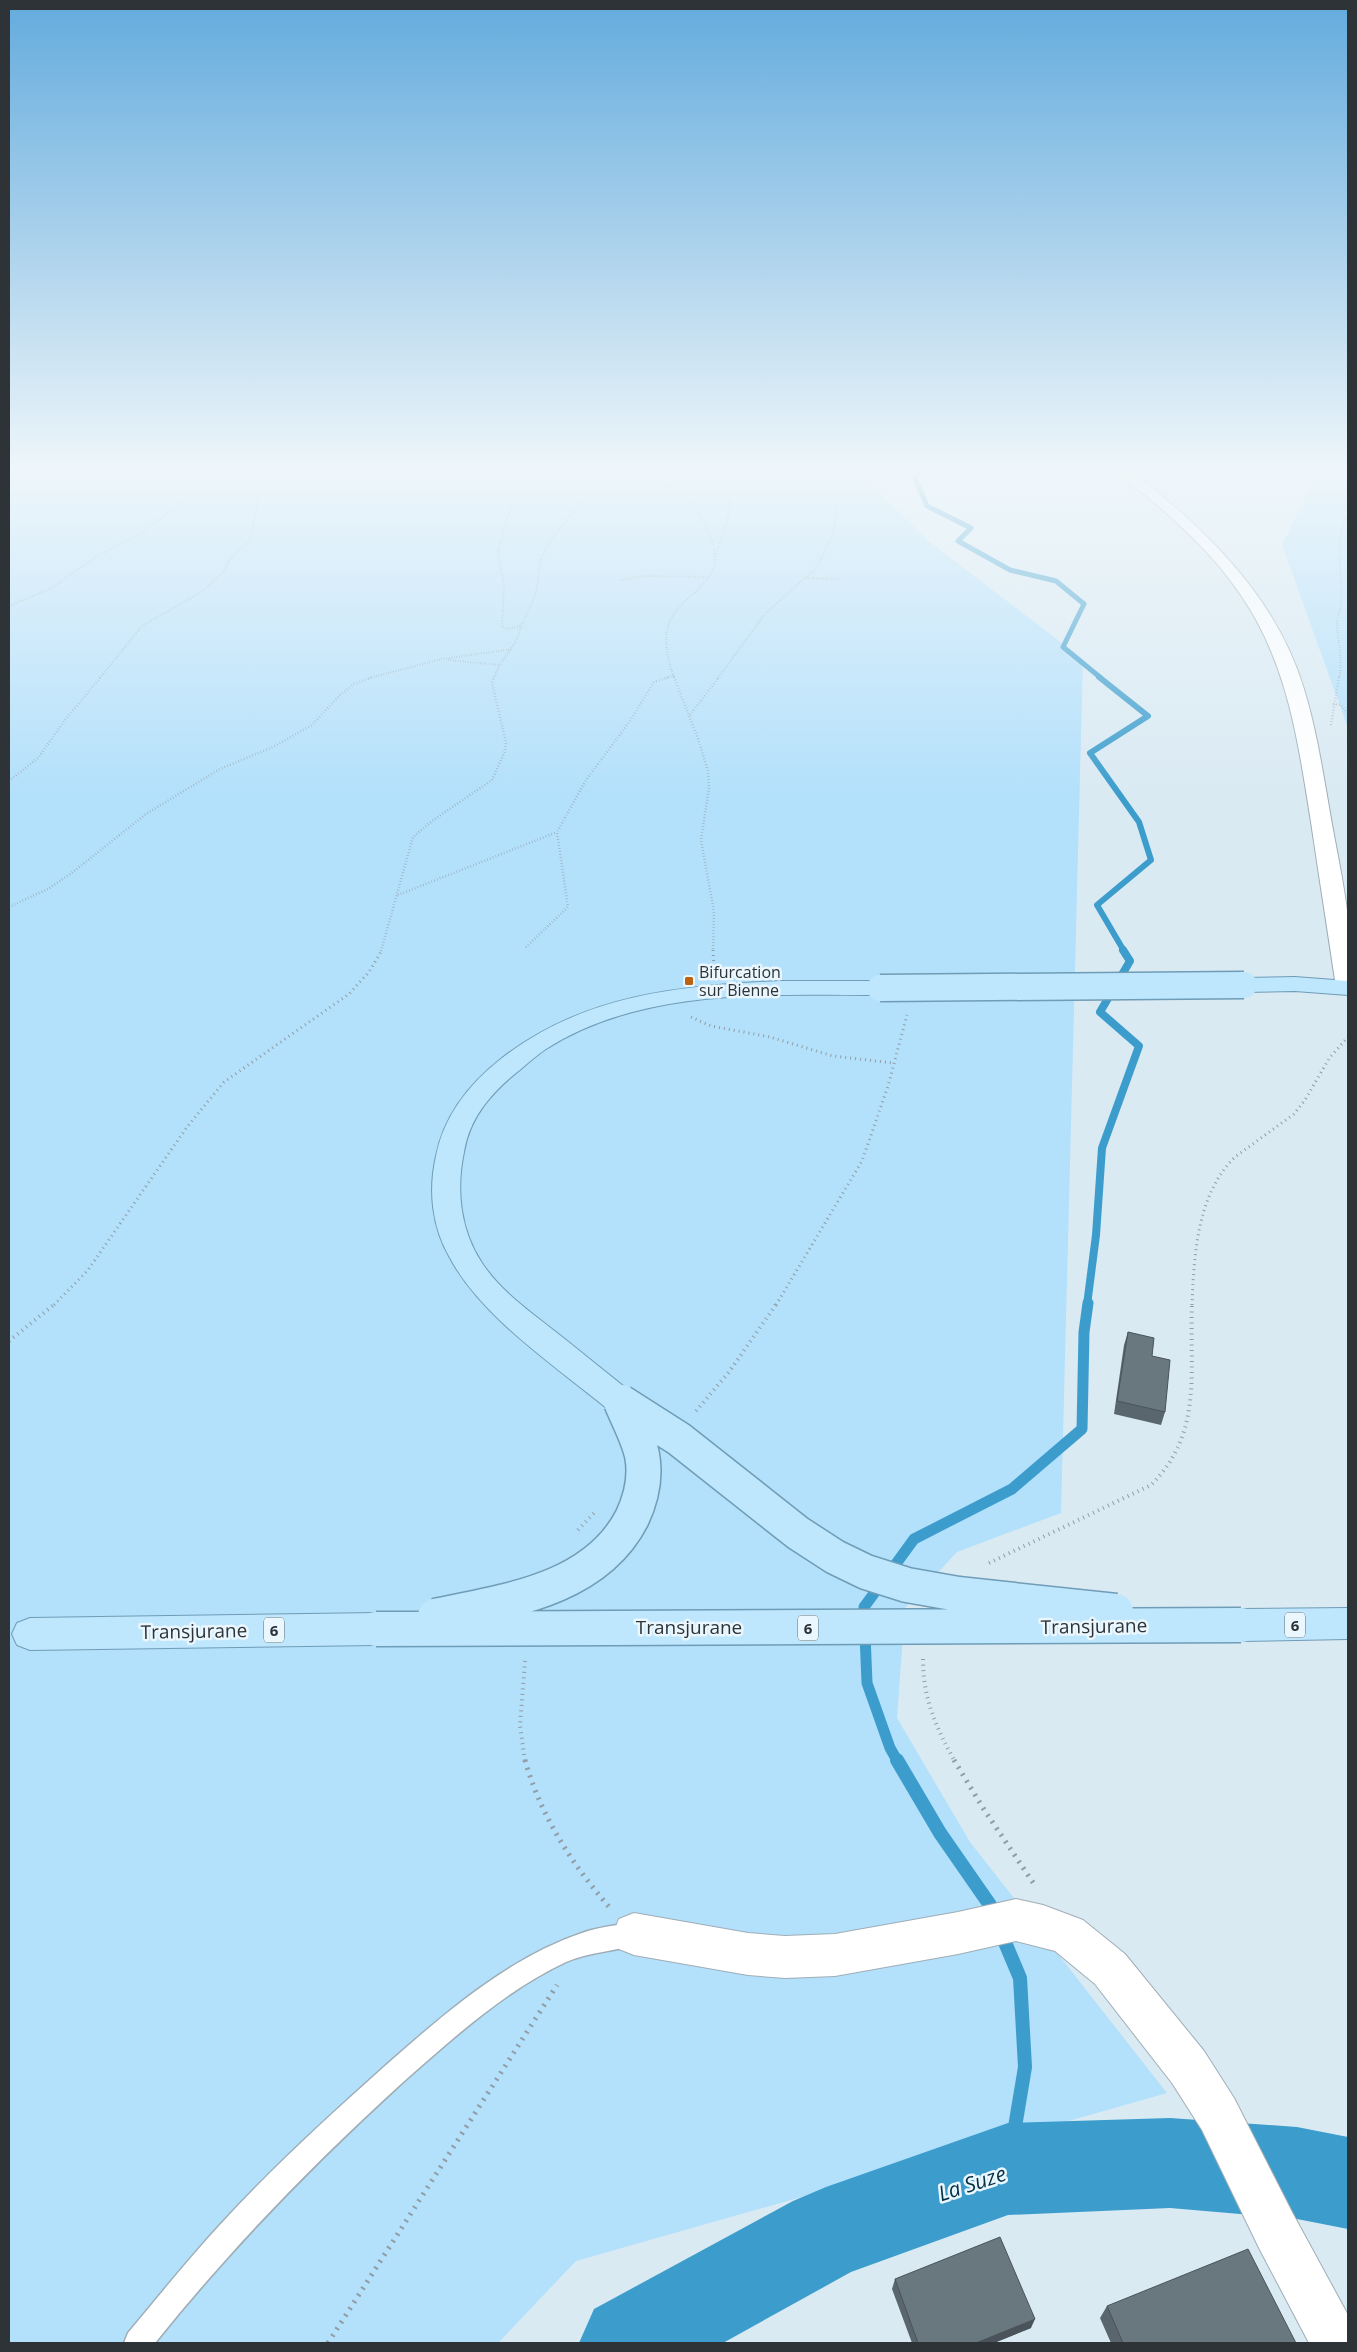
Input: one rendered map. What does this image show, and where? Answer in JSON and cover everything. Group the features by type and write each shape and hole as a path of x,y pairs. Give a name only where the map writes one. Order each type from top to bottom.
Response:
{"main road":[{"path":"1241,1625 958,1594 907,1585 866,1572 835,1556 798,1533 679,1439 621,1402 490,1293 465,1260 456,1242 446,1211 444,1191 446,1166 452,1140 459,1124 476,1098 488,1084 528,1050 576,1024 630,1006 685,995 721,991 1244,984 1295,984 1348,988"},
{"path":"376,1629 542,1592 574,1577 610,1550 632,1519 639,1501 643,1480 642,1455 621,1402"},
{"name":"Transjurane","path":"30,1634 504,1627 910,1628 1348,1624"}],"street":[{"path":"1237,576 1250,592 1280,646 1298,696 1306,731 1348,988"},
{"path":"634,1934 748,1954 785,1957 835,1955 958,1933 1016,1920 1043,1926 1068,1935 1110,1969 1188,2067 1218,2114 1276,2231 1336,2343"}],"lane":[{"path":"138,2343 205,2261 269,2193 363,2102 434,2040 516,1978 552,1958 583,1944 634,1934"}],"path":[{"path":"9,606 52,588 70,576"},
{"path":"9,780 38,758 65,720 142,626 203,591 219,576"},
{"path":"501,576 504,585 503,613 500,623 507,630 521,626"},
{"path":"9,1341 43,1315 87,1271 110,1241 155,1171 210,1097 224,1082 331,1008 361,983 382,950 413,838 432,821 484,788 496,774 506,751 506,743 492,683 500,665 518,641 521,626 536,589 538,576"},
{"path":"621,580 644,576 710,577"},
{"path":"690,716 765,614 808,576"},
{"path":"1339,576 1341,606 1337,621 1341,668 1333,704 1341,705 1348,713"},
{"path":"710,577 672,614 667,627 666,640 674,676 690,716 708,773 709,788 703,814 702,863 714,913 713,967 721,991"},
{"path":"806,578 840,579"},
{"path":"9,907 48,889 74,872 146,814 220,769 273,747 304,730 324,714 340,695 354,684 374,676 442,659 513,649"},
{"path":"442,659 500,665"},
{"path":"526,947 568,907 557,832 586,780 630,721 654,682 674,676"},
{"path":"397,895 557,832"},
{"path":"685,995 687,1014 700,1023 789,1042 833,1056 894,1063"},
{"path":"985,1566 1151,1485 1165,1472 1174,1460 1181,1448 1188,1428 1191,1407 1194,1264 1204,1209 1212,1187 1227,1164 1240,1152 1283,1124 1294,1114 1312,1090 1330,1057 1348,1037"},
{"path":"924,1654 922,1662 924,1688 944,1744 1068,1935"},
{"path":"328,2343 583,1944"}],"shaded area":[{"path":"9,576 974,576 1083,659 1061,1513 957,1552 905,1608 897,1718 970,1842 1167,2093 576,2261 498,2343 9,2343"},
{"path":"1293,576 1348,576 1348,728"}],"building":[{"path":"1128,1332 1154,1338 1152,1356 1170,1360 1165,1412 1117,1401"},
{"path":"1000,2237 1035,2319 976,2343 918,2343 895,2279"},
{"path":"1248,2249 1296,2343 1123,2343 1107,2306"}],"waterway":[{"path":"1034,576 1056,581 1084,604 1063,647 1101,678"},
{"path":"1099,677 1148,716 1090,753 1139,822 1151,860 1097,905 1124,951"},
{"path":"1087,1305 1096,1235 1102,1148 1139,1046 1100,1012 1130,961 1123,950"},
{"path":"890,1572 914,1539 1012,1489 1082,1429 1084,1332 1088,1303"},
{"path":"865,1621 864,1607 881,1584"},
{"path":"865,1634 867,1683 890,1748 898,1762"},
{"path":"897,1760 940,1833 990,1905 994,1914"},
{"path":"1001,1933 1020,1978 1025,2067 1008,2169"},
{"name":"La Suze","path":"628,2343 826,2234 1008,2169 1170,2163 1297,2173 1348,2183"}],"place":[{"name":"Bifurcation sur Bienne","path":"689,981"}]}
